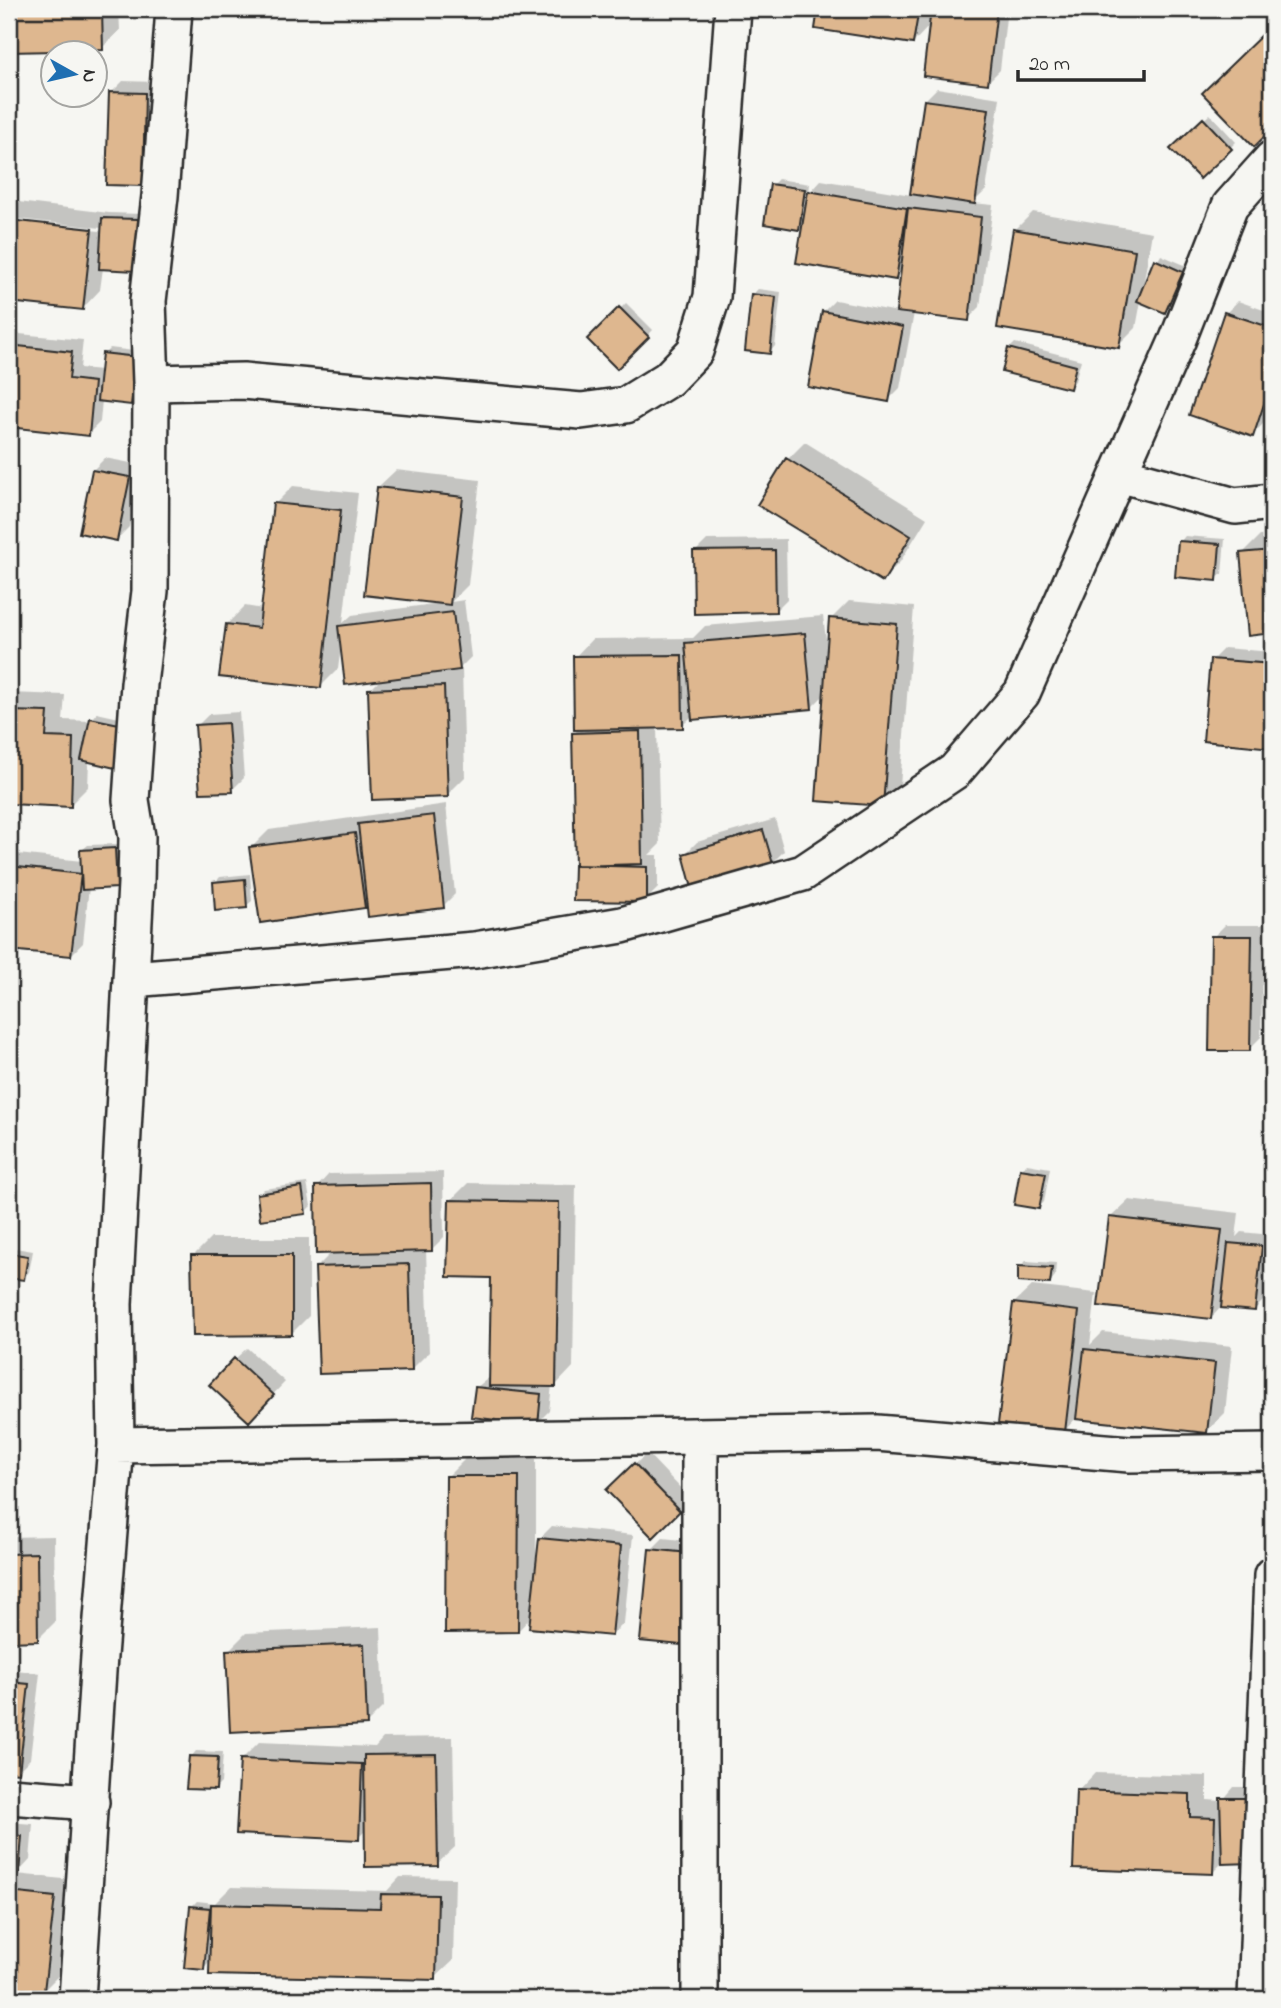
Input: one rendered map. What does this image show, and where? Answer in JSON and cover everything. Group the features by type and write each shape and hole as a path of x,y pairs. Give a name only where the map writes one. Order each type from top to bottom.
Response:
{"street":[{"path":"78,1999 99,1656 116,1445 114,1304 137,837 131,800 139,684 150,591 151,383 148,301 174,9"},
{"path":"151,383 243,382 580,411 626,405 668,379 695,351 712,297 733,9"},
{"path":"132,979 475,950 622,925 803,873 955,771 1022,693 1178,340 1230,206 1272,159"},
{"path":"1118,474 1234,506 1272,502"},
{"path":"116,1445 877,1433 1129,1454 1272,1452"},
{"path":"700,1436 700,1999"},
{"path":"1256,1999 1272,1575"},
{"path":"9,1796 91,1802"}],"building":[{"path":"9,9 102,9 103,38 38,38 38,51 9,52"},
{"path":"818,9 919,9 913,44 815,29"},
{"path":"931,9 997,9 988,84 923,76"},
{"path":"1266,31 1272,38 1272,129 1254,147 1202,93"},
{"path":"109,92 145,93 143,186 106,185"},
{"path":"924,100 989,109 975,204 910,194"},
{"path":"1203,118 1232,149 1200,179 1170,149"},
{"path":"770,184 805,189 799,230 764,224"},
{"path":"808,191 907,208 896,280 796,263"},
{"path":"908,208 981,217 969,321 896,312"},
{"path":"102,218 138,219 136,271 99,269"},
{"path":"9,220 92,229 83,310 9,302"},
{"path":"1013,229 1135,250 1119,348 997,328"},
{"path":"1154,259 1183,272 1165,313 1137,301"},
{"path":"751,294 776,297 770,354 745,351"},
{"path":"619,307 649,337 617,369 587,339"},
{"path":"822,311 903,327 889,402 808,387"},
{"path":"1224,312 1272,328 1272,380 1253,437 1189,415"},
{"path":"9,345 72,352 69,379 94,382 89,436 9,427"},
{"path":"1008,348 1076,366 1070,389 1002,372"},
{"path":"102,353 137,357 131,405 97,401"},
{"path":"786,458 911,536 883,582 757,505"},
{"path":"92,470 130,477 117,541 79,533"},
{"path":"377,487 463,497 450,605 364,595"},
{"path":"273,503 341,510 321,688 219,677 226,624 259,628"},
{"path":"1178,541 1220,544 1217,581 1175,577"},
{"path":"775,550 776,612 694,614 693,551"},
{"path":"1272,550 1272,633 1248,636 1240,553"},
{"path":"453,612 460,670 345,685 338,626"},
{"path":"829,618 897,624 883,806 816,801"},
{"path":"805,633 812,709 692,720 685,643"},
{"path":"682,655 683,728 574,730 573,656"},
{"path":"1210,659 1272,664 1272,748 1203,741"},
{"path":"444,686 448,797 372,800 368,689"},
{"path":"9,711 48,712 46,737 73,738 71,807 9,804"},
{"path":"90,718 124,725 115,768 81,760"},
{"path":"228,723 233,792 200,793 195,725"},
{"path":"640,731 642,864 575,866 572,733"},
{"path":"434,815 444,908 368,917 358,824"},
{"path":"763,830 773,864 692,888 683,854"},
{"path":"355,833 365,908 260,923 249,847"},
{"path":"115,848 117,888 82,890 80,850"},
{"path":"574,865 647,867 647,902 573,901"},
{"path":"9,866 81,874 71,956 9,950"},
{"path":"245,879 247,908 215,911 213,882"},
{"path":"1211,936 1252,936 1250,1051 1209,1051"},
{"path":"1020,1169 1046,1173 1039,1209 1014,1205"},
{"path":"431,1183 432,1251 316,1254 315,1186"},
{"path":"302,1187 306,1214 260,1220 257,1194"},
{"path":"449,1200 559,1202 556,1387 489,1386 491,1278 447,1277"},
{"path":"1109,1217 1222,1230 1211,1319 1098,1306"},
{"path":"1228,1243 1262,1246 1255,1311 1221,1308"},
{"path":"9,1253 28,1256 24,1280 9,1278"},
{"path":"191,1255 292,1255 292,1335 193,1336"},
{"path":"409,1264 412,1371 319,1374 315,1267"},
{"path":"1018,1266 1052,1268 1050,1284 1018,1282"},
{"path":"1013,1303 1079,1311 1065,1432 998,1424"},
{"path":"1084,1349 1215,1363 1207,1433 1076,1419"},
{"path":"234,1358 274,1395 249,1422 209,1385"},
{"path":"475,1387 541,1394 538,1425 471,1417"},
{"path":"634,1463 680,1511 653,1538 606,1490"},
{"path":"446,1476 519,1476 518,1632 445,1633"},
{"path":"539,1538 621,1546 612,1636 529,1628"},
{"path":"649,1549 689,1553 681,1645 640,1641"},
{"path":"37,1553 38,1641 9,1642 9,1554"},
{"path":"364,1644 367,1725 230,1732 226,1650"},
{"path":"9,1682 29,1684 19,1773 9,1772"},
{"path":"436,1754 438,1866 365,1867 364,1755"},
{"path":"189,1756 218,1757 216,1790 186,1789"},
{"path":"240,1759 362,1764 359,1840 236,1834"},
{"path":"1076,1790 1190,1794 1190,1817 1215,1818 1213,1874 1073,1869"},
{"path":"1220,1798 1251,1798 1253,1863 1222,1864"},
{"path":"9,1834 22,1836 19,1874 9,1873"},
{"path":"9,1892 55,1897 44,1991 9,1988"},
{"path":"381,1894 438,1895 436,1980 209,1975 211,1904 380,1908"},
{"path":"190,1906 210,1908 204,1970 184,1968"}]}
